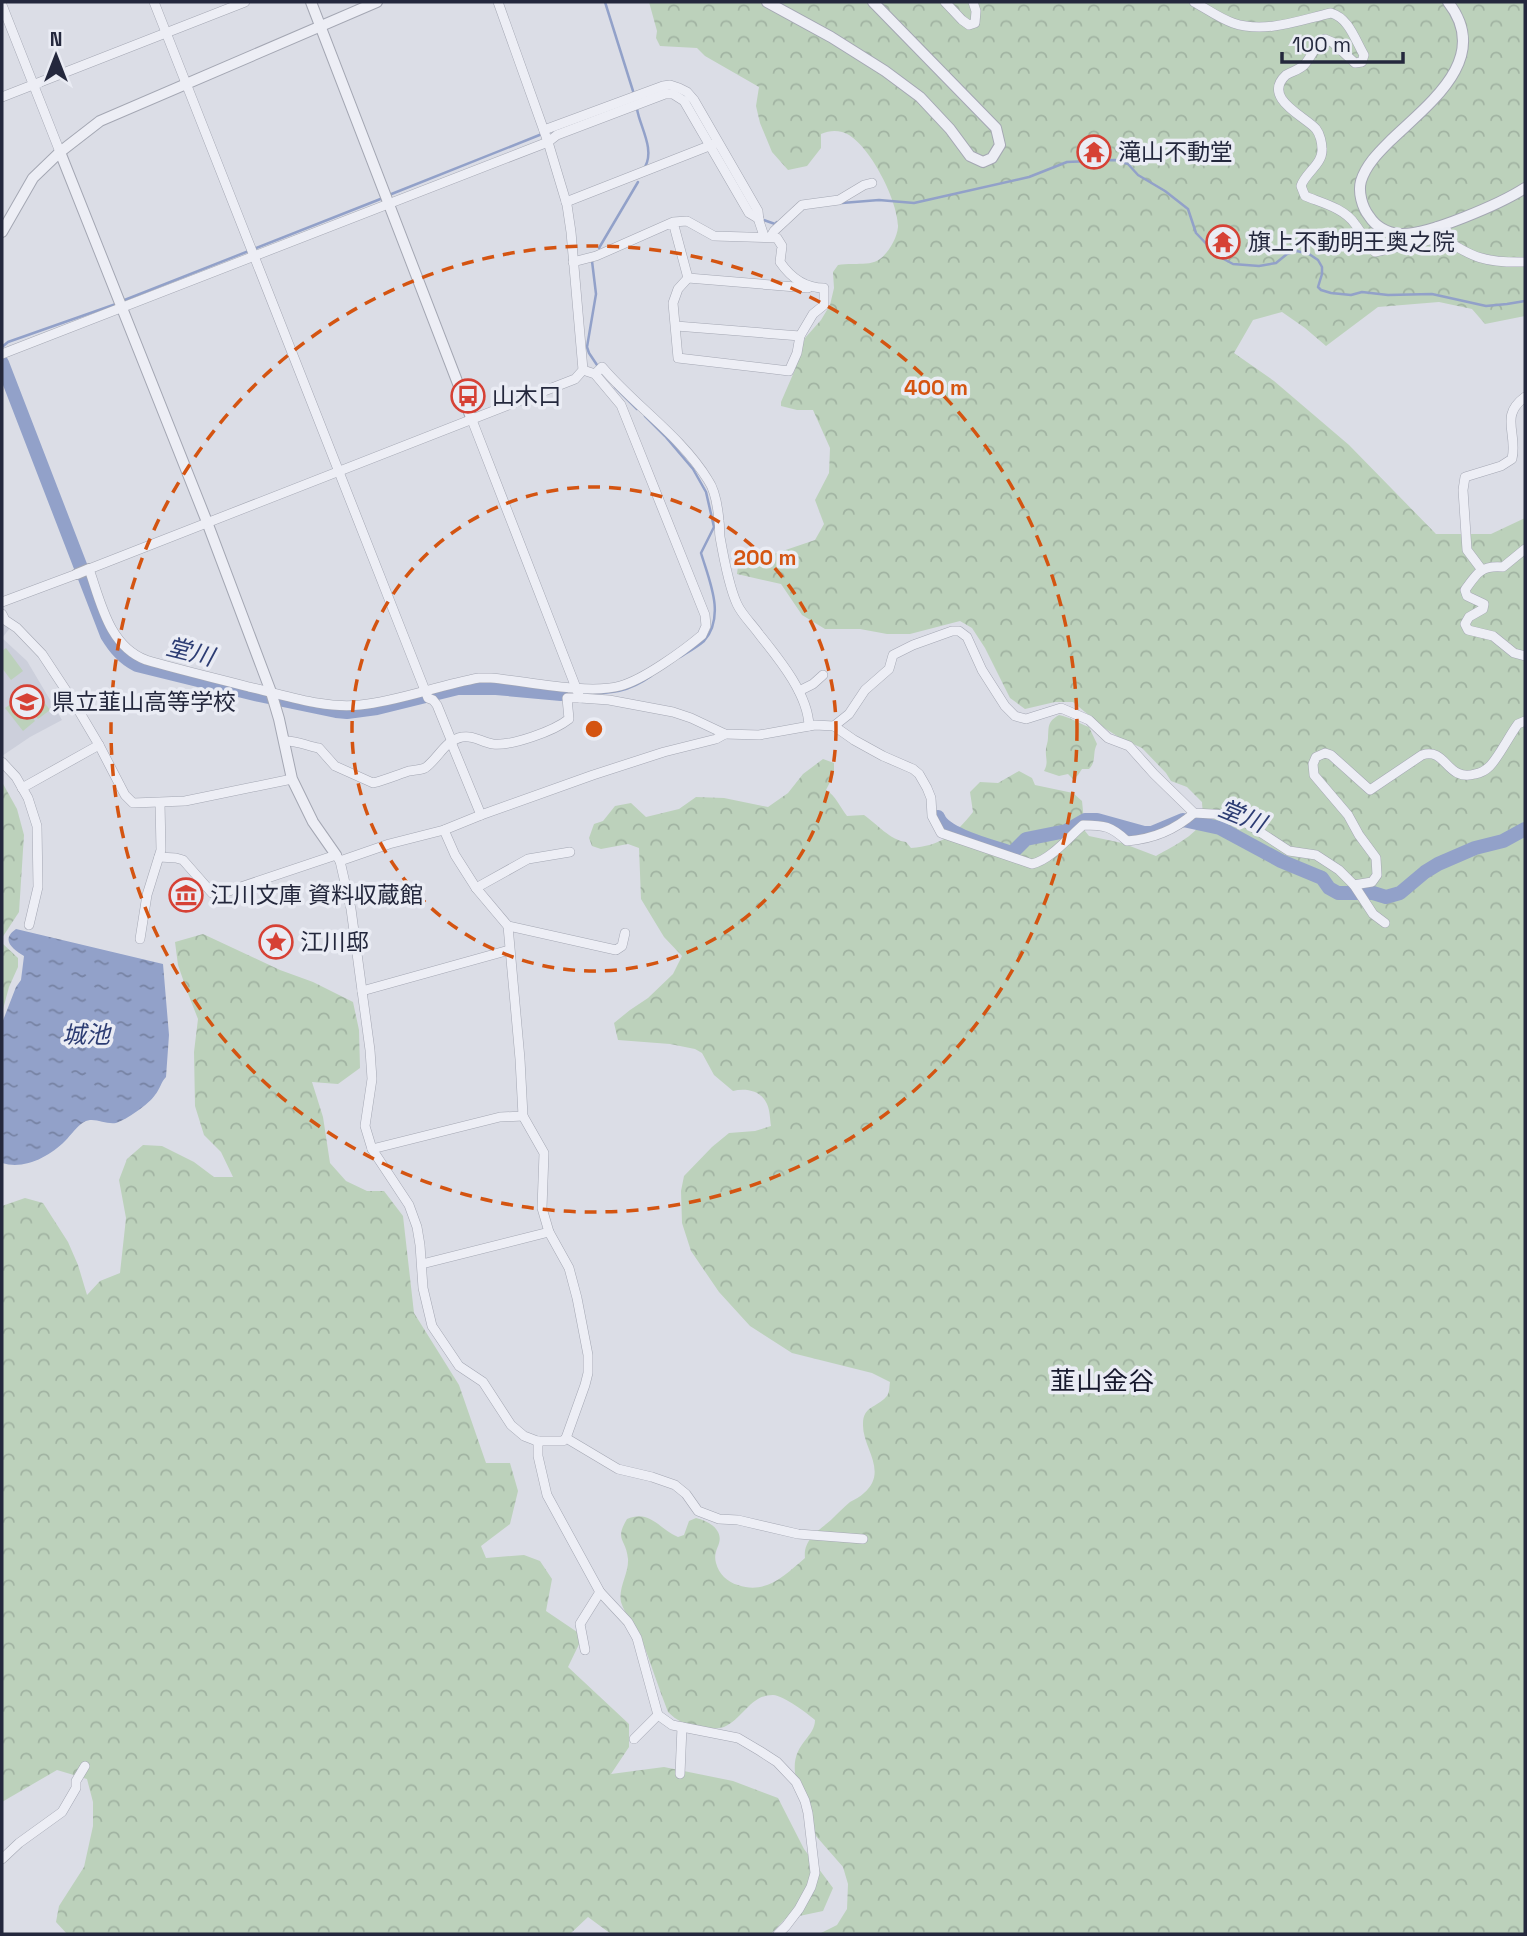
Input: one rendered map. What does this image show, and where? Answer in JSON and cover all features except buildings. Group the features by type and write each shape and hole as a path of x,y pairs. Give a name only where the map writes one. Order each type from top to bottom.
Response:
{"street":[{"path":"154,2 427,693 437,705 481,815"},
{"path":"2,97 245,2"},
{"path":"311,2 579,693"},
{"path":"2,232 33,178 60,152 100,121 377,2"},
{"path":"2,602 575,379 583,370 566,202 544,130 498,2"},
{"path":"767,2 885,71 938,115 970,156 983,162 992,158 1000,145 996,128 873,2"},
{"path":"945,2 970,25 975,23 976,18 973,2"},
{"path":"1194,2 1227,20 1248,27 1275,27 1331,13 1339,15 1345,21 1364,55 1362,62 1355,63 1325,39 1317,43 1305,64 1285,76 1279,94 1285,106 1316,129 1321,139 1323,153 1303,179 1301,186 1305,196 1342,211 1355,223 1365,242 1375,252 1438,232 1525,188"},
{"path":"1448,2 1457,17 1463,36 1462,58 1453,77 1374,158 1360,183 1362,202 1374,224 1386,231 1400,234 1438,232 1470,255 1485,260 1525,262"},
{"path":"2,5 207,522 271,692 292,779 313,822 338,858 351,909 372,1079 365,1126 373,1149 409,1205 417,1227 423,1289 432,1326 459,1366 482,1382 511,1425 524,1436 538,1440 563,1440 585,1385 588,1355 569,1268 549,1232 542,1208 544,1153 523,1116 508,926"},
{"path":"2,354 548,142 557,135 666,90 670,85 687,92 703,113 714,144 758,211 767,236"},
{"path":"544,130 666,90"},
{"path":"566,202 714,144"},
{"path":"767,236 806,203 839,200 872,183"},
{"path":"573,262 596,256 673,222 687,221 714,236 777,238 782,246 782,266 809,288"},
{"path":"673,222 688,278"},
{"path":"688,278 824,288 824,305 813,314 800,336 797,353 789,371 678,358 673,303 678,289 688,278"},
{"path":"677,326 800,336"},
{"path":"595,374 602,367 691,457 709,481 719,521 719,536 736,602 799,691 809,715 809,726"},
{"path":"284,741 291,740 318,748 335,766 370,783 424,768 451,742 463,737 499,744 514,742 552,729 569,719 567,698 630,683 702,635 706,626 705,615 621,405 595,374 583,370"},
{"path":"1482,570 1467,550 1463,491 1465,477 1501,466 1512,459 1515,446 1510,422 1513,407 1525,397"},
{"path":"1525,549 1503,567 1490,566 1482,570 1465,590 1467,596 1484,604 1483,609 1469,617 1465,624 1468,630 1493,636 1514,653 1525,656"},
{"path":"89,569 111,629 118,640 133,655 160,664 271,692 342,706 427,693 460,682 491,678 673,712 725,734 759,735 809,726 834,726 854,740 919,774 931,798 932,816 941,834 1032,864 1050,856 1083,825 1105,825 1127,841 1171,831 1194,813 1231,815 1289,851 1316,855 1339,870 1354,885 1373,914 1385,923"},
{"path":"3,619 17,628 42,654 74,701 125,795 133,803 185,801 292,779"},
{"path":"834,726 849,714 865,690 889,668 893,655 913,645 959,631 967,638 982,670 1005,706 1015,716 1026,719 1061,708 1089,720 1108,738 1129,746 1194,813"},
{"path":"799,691 823,675"},
{"path":"1354,885 1372,882 1377,875 1376,858 1348,815 1314,775 1313,764 1316,757 1325,753 1331,755 1370,789 1428,753 1437,756 1457,775 1468,776 1480,773 1490,766 1518,724 1525,721"},
{"path":"159,857 183,860 212,893 217,895 338,858 444,830 664,752 716,739 725,734"},
{"path":"22,788 99,745"},
{"path":"2,762 22,788 34,814 38,838 38,887 29,925"},
{"path":"140,939 147,895 161,850 160,803"},
{"path":"444,830 455,855 476,888 508,926 616,950 622,946 625,933"},
{"path":"476,888 528,859 570,852"},
{"path":"362,991 509,950"},
{"path":"373,1149 500,1118 523,1116"},
{"path":"422,1264 549,1232"},
{"path":"566,1438 618,1469 675,1485 686,1494 698,1511 719,1519 738,1520 798,1534 863,1539"},
{"path":"538,1440 538,1455 547,1494 600,1592 628,1622 637,1638 658,1715 672,1726 738,1738 777,1762 796,1782 808,1813 815,1873 799,1909 778,1934"},
{"path":"585,1650 580,1624 600,1592"},
{"path":"634,1739 658,1715"},
{"path":"680,1774 682,1727"},
{"path":"2,1859 19,1843 62,1812 85,1766"}],"shaded area":[{"path":"2,621 10,628 2,638"},
{"name":"県立韮山高等学校","path":"2,638 27,661 62,720 2,756"}],"green space":[{"path":"649,2 1525,2 1525,316 1485,324 1472,309 1439,302 1378,307 1326,346 1282,312 1253,320 1234,353 1274,381 1349,445 1436,534 1491,534 1525,518 1525,1934 819,1934 837,1925 847,1909 848,1884 843,1867 816,1836 795,1773 797,1755 815,1720 801,1709 773,1695 758,1699 731,1723 721,1728 688,1724 668,1712 642,1640 621,1602 628,1559 621,1532 627,1519 642,1516 648,1518 678,1537 684,1535 689,1521 696,1518 705,1521 718,1532 720,1540 715,1558 719,1571 727,1580 748,1587 774,1582 805,1558 806,1546 817,1532 871,1485 874,1468 864,1433 864,1418 868,1410 887,1395 890,1382 872,1373 792,1353 750,1326 719,1292 691,1251 682,1223 681,1191 684,1176 729,1133 755,1131 771,1126 769,1109 757,1093 747,1090 733,1091 714,1075 702,1053 695,1049 618,1040 614,1023 648,998 673,974 682,956 664,937 641,899 639,848 628,844 601,849 592,846 589,838 594,824 603,821 615,806 631,803 646,817 679,809 696,797 724,798 768,807 788,793 803,774 823,759 834,763 834,774 826,790 847,816 864,815 911,848 939,842 960,827 973,812 970,792 980,782 998,783 1019,771 1032,778 1035,785 1073,793 1082,801 1085,831 1089,836 1122,843 1156,856 1195,831 1203,813 1202,802 1187,787 1171,781 1142,748 1103,727 1073,702 1055,702 1025,709 1010,698 985,648 972,628 960,621 910,634 825,629 802,615 781,584 737,574 738,566 815,540 824,524 815,500 829,473 830,448 813,410 781,406 781,402 805,338 830,305 834,288 833,272 838,265 871,263 880,259 896,236 897,216 880,172 871,158 852,137 842,132 821,134 821,148 807,166 788,170 772,152 760,123 756,106 759,87 705,56 697,48 660,46"},
{"path":"6,648 23,671 11,680 2,668 2,651"},
{"path":"33,687 50,710 38,719 20,696"},
{"path":"18,699 35,721 23,731 5,708"},
{"path":"1059,715 1089,727 1097,744 1089,769 1082,769 1073,779 1068,774 1059,776 1044,771 1049,725"},
{"path":"2,782 17,809 24,835 19,912 2,938"},
{"path":"203,934 353,1002 359,1030 360,1068 338,1084 312,1082 323,1117 330,1163 346,1181 367,1191 384,1191 403,1216 414,1313 459,1385 486,1463 510,1463 518,1491 510,1524 481,1546 486,1558 524,1555 540,1561 552,1579 546,1611 583,1636 568,1667 629,1724 629,1747 611,1774 664,1767 733,1781 778,1798 804,1849 833,1888 823,1911 785,1919 771,1934 611,1934 588,1917 570,1934 67,1934 56,1922 59,1906 84,1867 93,1826 93,1802 87,1779 57,1770 2,1802 2,1206 25,1198 43,1203 68,1242 87,1295 100,1281 120,1273 126,1218 119,1180 127,1159 143,1145 162,1146 194,1162 214,1177 233,1177 221,1152 204,1135 195,1106 194,1052 198,1019 178,965 175,942"},
{"path":"2,943 18,958 18,967 2,1013"}],"water":[{"name":"城池","path":"16,929 163,964 169,1035 166,1077 152,1099 143,1107 116,1123 88,1120 44,1157 10,1165 2,1163 2,1023 21,980 24,956 12,947 9,941 11,933"}],"waterway":[{"path":"605,2 633,91"},
{"path":"690,103 708,133"},
{"path":"637,109 648,145 645,167"},
{"path":"389,195 542,134"},
{"path":"842,203 879,200 914,203 1029,177 1067,162 1115,160 1128,164 1138,175 1188,209 1196,233 1218,256 1233,264 1259,266 1276,263 1287,254 1297,251 1318,260 1322,267 1318,287 1331,293 1432,294 1486,306 1525,301"},
{"path":"599,248 638,182"},
{"path":"741,191 748,203"},
{"path":"122,301 383,198"},
{"path":"761,219 775,224 777,222"},
{"path":"592,261 596,294 587,347 599,368"},
{"path":"2,347 8,342 116,304"},
{"name":"堂川","path":"2,363 107,635 120,652 137,665 259,695 347,712 377,708 458,688 496,688 561,694"},
{"path":"615,387 637,409"},
{"path":"645,416 693,469 706,492 714,527 701,553 714,598 714,620 704,641 680,657"},
{"path":"582,694 618,691 651,676"},
{"name":"堂川","path":"938,817 942,823 960,835 1012,853 1026,839 1066,831 1085,820 1097,820 1144,833 1152,833 1183,820 1220,828 1281,861 1322,878 1329,888 1338,893 1373,893 1386,897 1400,893 1438,864 1475,848 1503,841 1525,829"}],"place":[{"name":"滝山不動堂","path":"1094,152"},
{"name":"旗上不動明王奥之院","path":"1223,242"},
{"name":"山木口","path":"468,396"},
{"name":"県立韮山高等学校","path":"27,702"},
{"name":"江川文庫 資料収蔵館","path":"186,895"},
{"name":"江川邸","path":"276,942"}],"district":[{"name":"韮山金谷","path":"1102,1381"}]}
